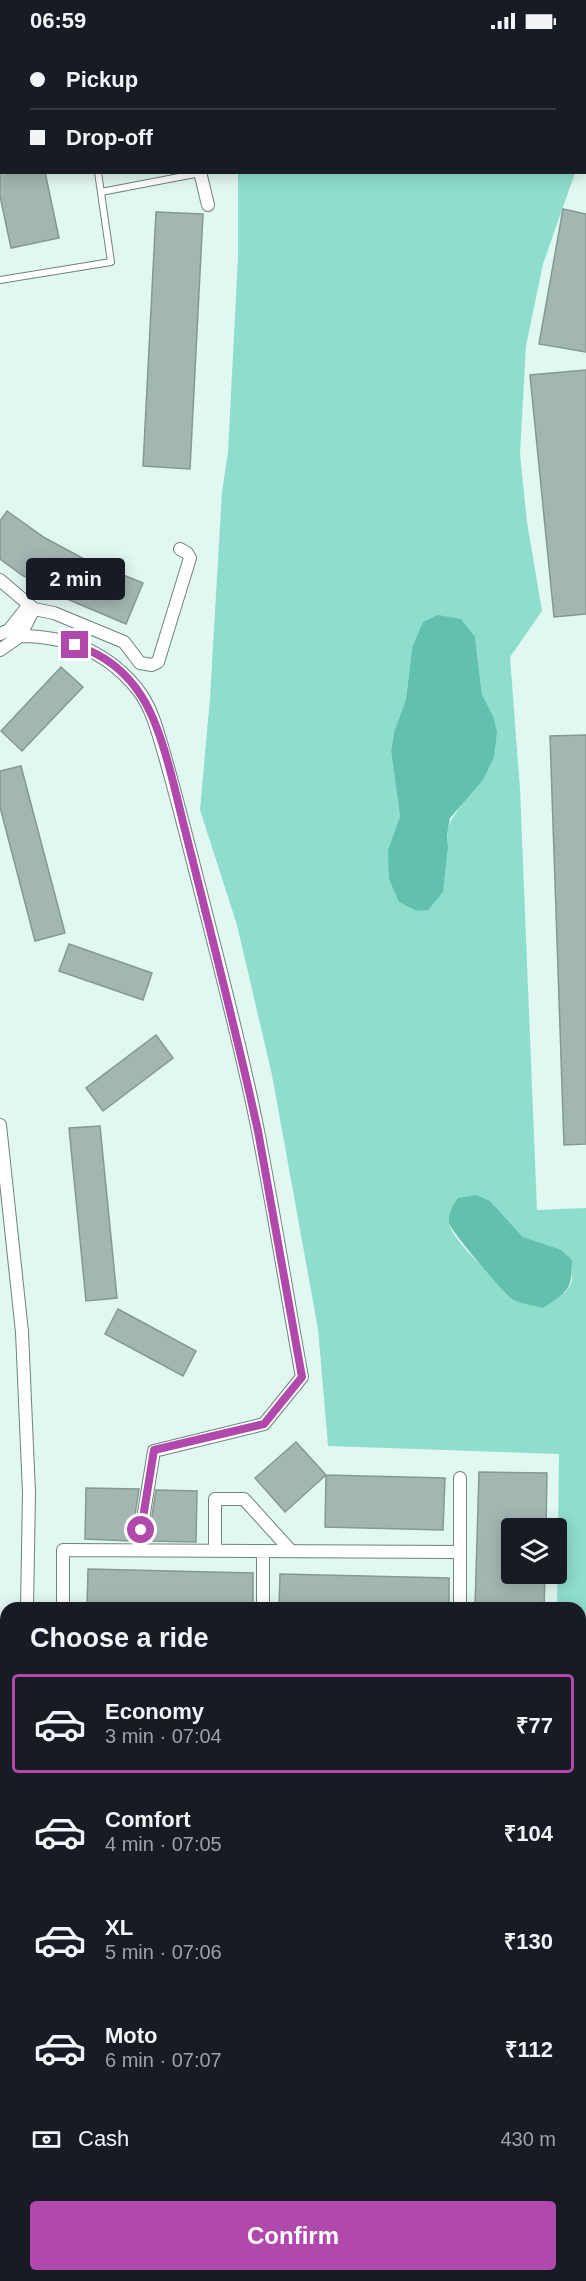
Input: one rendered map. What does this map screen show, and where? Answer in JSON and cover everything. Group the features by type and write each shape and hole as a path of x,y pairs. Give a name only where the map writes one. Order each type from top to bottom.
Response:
{"street":[{"path":"200,174 208,205"},
{"path":"0,580 32,607 54,613 124,642 140,663 152,665 159,662 190,558 180,549"},
{"path":"0,634 9,630 32,607"},
{"path":"0,650 20,636 32,607"},
{"path":"20,636 42,636 103,656 115,665 141,694 153,716 231,1011 256,1120 302,1377 264,1424 154,1450 138,1550"},
{"path":"0,1125 22,1332 29,1493 27,1602"},
{"path":"460,1478 460,1602"},
{"path":"215,1550 215,1499 244,1499 291,1551"},
{"path":"63,1602 63,1550 460,1552"},
{"path":"263,1551 263,1602"}],"lane":[{"path":"0,280 111,262 98,174"},
{"path":"101,192 195,174"}],"shaded area":[{"path":"238,174 575,174 543,264 526,346 520,454 527,522 542,611 510,657 520,789 537,1210 586,1208 586,1602 557,1602 557,1584 567,1584 567,1518 558,1518 559,1454 328,1446 318,1329 272,1075 237,925 200,810 210,698 222,492 228,452 238,257","holes":["475,637 482,694 493,716 462,802 450,822 448,846 388,850 400,816 391,751 394,732 406,699 412,648","490,1201 523,1237 572,1260 572,1282 565,1293 498,1284 454,1234 449,1225 451,1208"]},
{"path":"438,615 461,619 475,637 482,694 493,716 497,732 494,757 483,780 450,818 443,892 428,910 417,911 399,902 389,879 388,850 400,816 391,751 394,732 406,699 412,648 423,622"},
{"path":"476,1195 490,1201 523,1237 561,1250 572,1260 571,1278 563,1294 543,1308 523,1303 507,1295 489,1275 449,1223 451,1210 458,1198"}],"building":[{"path":"0,174 45,174 59,238 11,248 0,196"},
{"path":"563,209 586,214 586,352 539,344"},
{"path":"156,212 203,214 190,469 143,466"},
{"path":"586,370 586,614 554,617 530,375"},
{"path":"7,511 45,538 86,560 143,583 126,624 67,599 22,575 0,559 0,521"},
{"path":"61,667 83,687 22,751 1,731"},
{"path":"586,735 586,1144 564,1145 550,736"},
{"path":"21,766 65,933 35,941 0,807 0,771"},
{"path":"69,944 152,973 143,1000 59,971"},
{"path":"156,1035 173,1058 103,1111 86,1088"},
{"path":"100,1126 117,1298 86,1301 69,1128"},
{"path":"118,1309 196,1351 183,1376 105,1334"},
{"path":"296,1442 326,1475 285,1512 255,1478"},
{"path":"479,1472 547,1473 546,1518 501,1518 501,1584 545,1584 544,1602 475,1602"},
{"path":"326,1475 445,1478 443,1530 325,1527"},
{"path":"86,1488 139,1489 131,1541 85,1539"},
{"path":"156,1490 197,1491 196,1542 148,1541"},
{"path":"88,1569 253,1573 253,1602 87,1602"},
{"path":"280,1574 449,1578 449,1602 279,1602"}],"route":[{"path":"75,645 103,656 115,665 141,694 153,716 175,789 231,1011 258,1131 302,1377 264,1424 154,1450 141,1530"}]}
